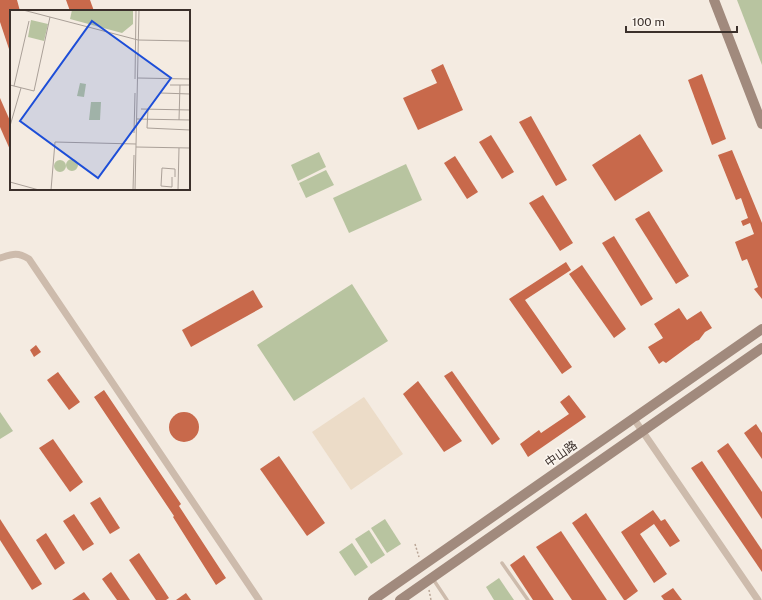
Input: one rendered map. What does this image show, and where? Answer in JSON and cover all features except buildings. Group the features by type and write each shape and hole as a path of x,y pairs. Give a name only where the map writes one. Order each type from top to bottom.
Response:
{"main road":[{"path":"714,0 762,124"},
{"name":"中山路","path":"373,600 762,329"},
{"path":"400,600 762,348"}],"street":[{"path":"0,258 8,255 20,254 29,259 259,600"},
{"path":"634,419 758,600"}],"lane":[{"path":"502,563 526,599"},
{"path":"432,578 447,600"}],"green space":[{"path":"737,0 762,0 762,65"},
{"path":"319,152 326,167 298,181 291,165"},
{"path":"406,164 422,200 349,233 333,198"},
{"path":"326,170 334,185 306,198 299,183"},
{"path":"352,284 388,341 294,401 257,345"},
{"path":"0,412 13,431 0,439"},
{"path":"385,519 401,544 387,553 371,528"},
{"path":"369,530 385,555 371,564 355,539"},
{"path":"352,543 368,567 355,576 339,552"},
{"path":"499,578 514,600 494,600 486,587"}],"shaded area":[{"path":"364,397 403,454 351,490 312,432"}]}
